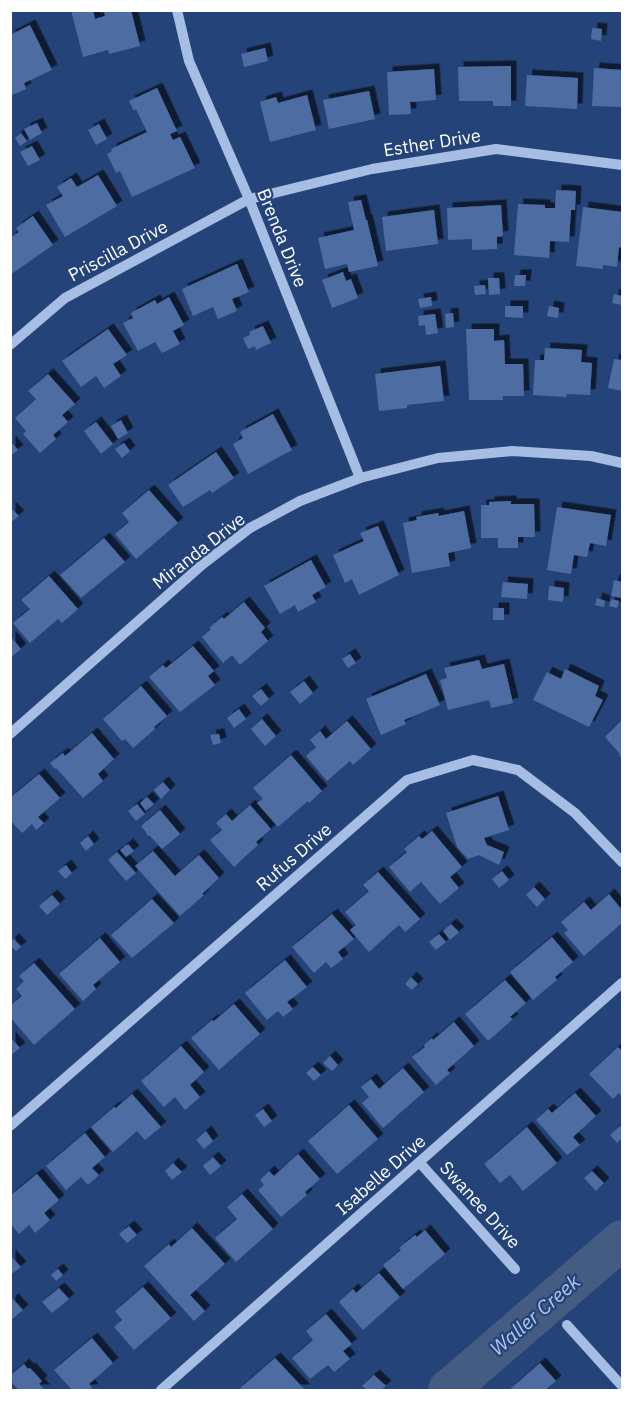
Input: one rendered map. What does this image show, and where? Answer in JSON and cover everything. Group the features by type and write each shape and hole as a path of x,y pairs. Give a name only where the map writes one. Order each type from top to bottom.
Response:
{"street":[{"name":"Brenda Drive","path":"177,10 189,61 249,199 360,478"},
{"name":"Esther Drive","path":"249,199 372,169 496,149 622,165"},
{"name":"Priscilla Drive","path":"10,345 65,298 249,199"},
{"name":"Miranda Drive","path":"10,734 203,564 250,528 300,501 360,478 438,458 512,451 591,456 622,463"},
{"name":"Rufus Drive","path":"10,1126 407,780 473,760 518,770 575,813 622,862"},
{"name":"Isabelle Drive","path":"161,1390 622,983"},
{"name":"Swanee Drive","path":"420,1163 515,1269"},
{"path":"567,1325 622,1386"}],"building":[{"path":"71,10 93,10 95,19 105,16 104,10 131,10 140,46 109,54 108,50 83,57"},
{"path":"30,25 52,70 24,83 26,89 10,96 10,35"},
{"path":"592,28 602,29 601,41 591,39"},
{"path":"265,48 268,61 244,67 241,54"},
{"path":"511,66 511,106 493,106 493,101 459,101 458,67"},
{"path":"594,68 622,70 622,107 592,106"},
{"path":"434,69 436,100 410,102 411,114 389,115 387,72"},
{"path":"527,75 578,78 577,109 525,106"},
{"path":"157,88 177,131 170,134 173,140 180,137 195,168 132,197 120,171 116,173 107,154 112,151 111,149 147,132 136,109 134,111 129,101"},
{"path":"369,91 375,119 329,129 323,100"},
{"path":"307,95 316,130 270,142 260,102 276,97 278,103"},
{"path":"37,123 42,133 30,140 24,129"},
{"path":"99,124 107,139 96,145 88,130"},
{"path":"21,133 27,141 20,146 15,138"},
{"path":"32,146 40,160 28,166 20,152"},
{"path":"98,175 117,206 65,237 46,205 63,196 57,187 71,178 77,187"},
{"path":"556,190 576,191 575,210 571,210 569,242 550,241 549,258 514,255 518,204 545,205 545,208 555,208"},
{"path":"361,200 378,266 349,272 347,264 325,269 318,238 354,230 348,202"},
{"path":"501,205 503,236 497,237 497,249 472,250 472,239 448,240 447,208"},
{"path":"583,207 622,212 622,248 619,247 617,267 603,265 603,269 576,266"},
{"path":"434,210 438,244 386,251 382,217"},
{"path":"33,216 53,245 10,275 10,238 19,232 16,228"},
{"path":"237,264 249,292 232,299 237,311 218,319 213,307 193,316 182,289"},
{"path":"343,272 346,281 351,279 358,298 332,308 322,280"},
{"path":"515,275 526,275 525,286 514,286"},
{"path":"488,278 499,278 500,294 489,295"},
{"path":"485,285 486,294 475,295 474,286"},
{"path":"614,294 622,296 622,305 612,303"},
{"path":"169,297 184,325 173,331 180,344 162,353 155,342 138,351 123,323 133,318 131,313 155,300 157,304"},
{"path":"431,297 432,306 420,308 418,299"},
{"path":"505,306 523,306 523,318 505,317"},
{"path":"549,306 559,308 558,318 547,316"},
{"path":"453,313 454,327 446,328 445,314"},
{"path":"435,314 438,333 426,335 425,325 419,326 418,316"},
{"path":"263,326 271,343 256,350 255,346 248,349 243,338 250,335 249,332"},
{"path":"108,329 127,355 113,364 121,376 104,388 96,376 81,387 62,361"},
{"path":"466,329 494,329 494,341 504,340 505,364 523,364 524,396 503,396 503,400 469,400"},
{"path":"545,348 582,350 581,362 592,363 590,395 567,394 566,397 533,395 535,360 544,360"},
{"path":"614,359 622,360 622,391 608,388"},
{"path":"440,366 444,401 379,411 375,374"},
{"path":"48,374 75,404 62,415 68,422 53,435 56,439 40,453 23,434 26,431 15,418 36,399 28,391"},
{"path":"273,414 292,450 248,474 233,444 243,438 240,432"},
{"path":"121,420 128,433 118,439 111,426"},
{"path":"96,422 113,444 101,454 84,431"},
{"path":"10,441 18,450 10,456"},
{"path":"124,443 130,451 122,458 115,449"},
{"path":"216,452 234,478 212,493 210,490 183,507 168,485"},
{"path":"149,490 178,523 136,559 115,534 129,522 122,513"},
{"path":"511,501 511,504 534,504 535,537 518,537 518,548 498,548 498,538 481,538 481,505 489,505 489,502"},
{"path":"10,507 19,516 10,523"},
{"path":"557,507 611,515 606,546 590,543 587,557 574,555 571,574 547,570"},
{"path":"464,511 471,548 448,553 450,566 412,573 403,523 417,520 416,517 438,513 439,516"},
{"path":"378,526 399,575 359,595 352,579 345,583 333,555 364,541 360,533"},
{"path":"104,538 125,562 81,598 60,575"},
{"path":"311,560 326,587 312,595 316,602 298,612 295,605 280,614 264,586"},
{"path":"49,576 78,609 62,623 58,619 30,643 13,623 30,609 21,600"},
{"path":"614,580 622,582 622,598 611,596"},
{"path":"503,582 528,584 527,599 501,597"},
{"path":"549,586 564,588 563,602 548,600"},
{"path":"597,598 605,601 604,607 595,605"},
{"path":"611,599 619,601 617,608 609,606"},
{"path":"244,602 265,628 261,632 268,641 240,665 232,655 223,663 202,637 222,617 224,619"},
{"path":"493,608 504,608 504,620 493,620"},
{"path":"10,636 21,649 10,658"},
{"path":"193,646 214,671 208,676 215,685 180,712 149,677 163,665 166,668"},
{"path":"350,654 356,663 348,668 342,659"},
{"path":"479,660 482,669 504,664 513,703 491,708 489,700 448,710 440,680 447,678 444,668"},
{"path":"565,669 599,686 595,696 603,700 589,727 533,700 547,672 561,679"},
{"path":"426,674 440,705 404,720 406,724 381,735 366,699"},
{"path":"304,681 313,693 300,704 290,692"},
{"path":"141,686 167,716 133,748 125,739 122,741 103,719"},
{"path":"261,689 269,699 261,706 252,696"},
{"path":"239,709 246,719 234,728 227,718"},
{"path":"262,719 276,736 265,746 251,729"},
{"path":"622,720 622,759 605,737"},
{"path":"347,721 371,749 353,765 350,761 327,781 306,756 316,747 310,740 320,731 326,739"},
{"path":"92,733 114,759 98,774 103,781 83,798 50,763 63,753 65,756"},
{"path":"219,734 221,743 213,745 210,735"},
{"path":"291,755 322,791 278,827 257,803 263,799 253,788"},
{"path":"39,774 60,798 38,817 44,823 36,830 32,824 22,833 10,820 10,798"},
{"path":"163,782 170,790 161,799 154,790"},
{"path":"498,796 509,830 484,838 487,845 504,852 499,865 479,855 468,859 457,847 446,813"},
{"path":"147,797 154,804 146,811 140,803"},
{"path":"137,804 145,814 136,821 128,811"},
{"path":"250,805 271,829 256,842 258,845 234,867 210,840 222,830 216,823 226,814 232,821"},
{"path":"160,810 180,834 162,849 141,826"},
{"path":"432,831 462,867 450,877 459,888 440,904 421,882 410,892 389,867 407,852 404,849 419,836 422,839"},
{"path":"88,836 94,844 86,851 80,843"},
{"path":"128,844 134,851 126,857 120,850"},
{"path":"153,851 175,876 199,855 219,878 180,916 135,866"},
{"path":"117,852 136,873 126,881 108,860"},
{"path":"66,865 72,873 65,879 58,871"},
{"path":"502,871 509,880 499,888 492,879"},
{"path":"378,872 420,919 405,932 399,925 369,952 350,930 356,925 345,912 369,891 363,885"},
{"path":"534,887 545,899 537,907 526,895"},
{"path":"609,894 622,910 622,923 584,956 564,933 568,930 561,922 584,902 591,910"},
{"path":"52,895 60,904 47,915 39,906"},
{"path":"152,899 174,923 132,958 111,935"},
{"path":"332,914 354,939 338,952 343,959 331,968 326,962 314,973 292,947"},
{"path":"451,924 459,932 450,940 443,931"},
{"path":"439,934 446,942 436,950 429,942"},
{"path":"552,937 573,962 555,977 557,980 533,1000 510,972"},
{"path":"100,938 120,962 93,985 96,989 83,1001 59,974"},
{"path":"14,939 21,947 16,951 10,946 10,942"},
{"path":"285,960 307,987 287,1002 293,1009 283,1017 278,1011 267,1020 245,993"},
{"path":"34,963 75,1009 34,1045 10,1017 10,1006 22,996 16,989 24,981 19,976"},
{"path":"411,977 418,984 412,990 405,984"},
{"path":"505,980 526,1003 510,1017 513,1019 488,1041 465,1014"},
{"path":"234,1004 260,1034 219,1070 191,1038"},
{"path":"454,1022 474,1046 447,1070 450,1073 436,1085 412,1057"},
{"path":"10,1037 20,1048 10,1056"},
{"path":"181,1046 204,1072 190,1085 200,1097 185,1110 175,1097 164,1107 141,1081"},
{"path":"618,1047 622,1051 622,1097 619,1093 613,1099 589,1074"},
{"path":"330,1056 338,1065 332,1071 323,1063"},
{"path":"313,1067 321,1075 314,1081 306,1073"},
{"path":"403,1068 424,1092 383,1128 362,1103 369,1097 361,1087 371,1079 379,1089"},
{"path":"575,1093 596,1116 573,1137 580,1145 567,1155 536,1120 548,1109 552,1113"},
{"path":"132,1094 161,1127 145,1140 137,1131 113,1152 91,1127"},
{"path":"349,1105 378,1139 337,1174 308,1141"},
{"path":"263,1109 272,1121 264,1127 255,1115"},
{"path":"620,1126 622,1138 617,1143 610,1135"},
{"path":"527,1127 557,1163 523,1191 510,1175 500,1183 484,1164"},
{"path":"206,1131 213,1141 204,1149 196,1140"},
{"path":"85,1133 105,1157 92,1168 99,1175 88,1185 81,1177 66,1190 46,1166"},
{"path":"298,1154 320,1179 305,1192 307,1195 281,1217 258,1190 264,1185 260,1180 269,1171 274,1176"},
{"path":"213,1157 221,1166 210,1175 203,1166"},
{"path":"173,1163 182,1172 172,1180 165,1171"},
{"path":"592,1171 604,1183 596,1191 584,1178"},
{"path":"37,1174 59,1200 44,1213 50,1220 35,1233 29,1225 19,1234 10,1223 10,1196"},
{"path":"242,1194 273,1229 236,1262 215,1238 237,1219 227,1207"},
{"path":"129,1226 137,1235 127,1243 119,1234"},
{"path":"192,1228 225,1264 190,1295 205,1311 194,1321 144,1266 169,1244 171,1247"},
{"path":"425,1230 445,1254 403,1289 383,1265 401,1250 399,1248"},
{"path":"10,1255 21,1267 10,1275"},
{"path":"58,1269 63,1275 56,1281 51,1275"},
{"path":"379,1273 400,1297 363,1330 339,1302 353,1289 356,1293"},
{"path":"143,1287 171,1318 134,1350 114,1327 122,1320 115,1311"},
{"path":"59,1288 69,1299 52,1313 42,1302"},
{"path":"13,1299 23,1310 10,1321 10,1301"},
{"path":"326,1314 352,1344 343,1351 350,1359 334,1372 328,1365 310,1379 292,1358 313,1340 306,1331"},
{"path":"92,1338 113,1363 89,1384 93,1389 72,1390 54,1370"},
{"path":"275,1358 305,1390 238,1390"},
{"path":"540,1363 556,1381 545,1390 509,1390"},
{"path":"24,1364 42,1381 39,1384 45,1390 19,1390 12,1383 10,1376"},
{"path":"374,1375 386,1386 381,1390 367,1390 362,1386"}],"waterway":[{"name":"Waller Creek","path":"448,1390 622,1240"}]}
